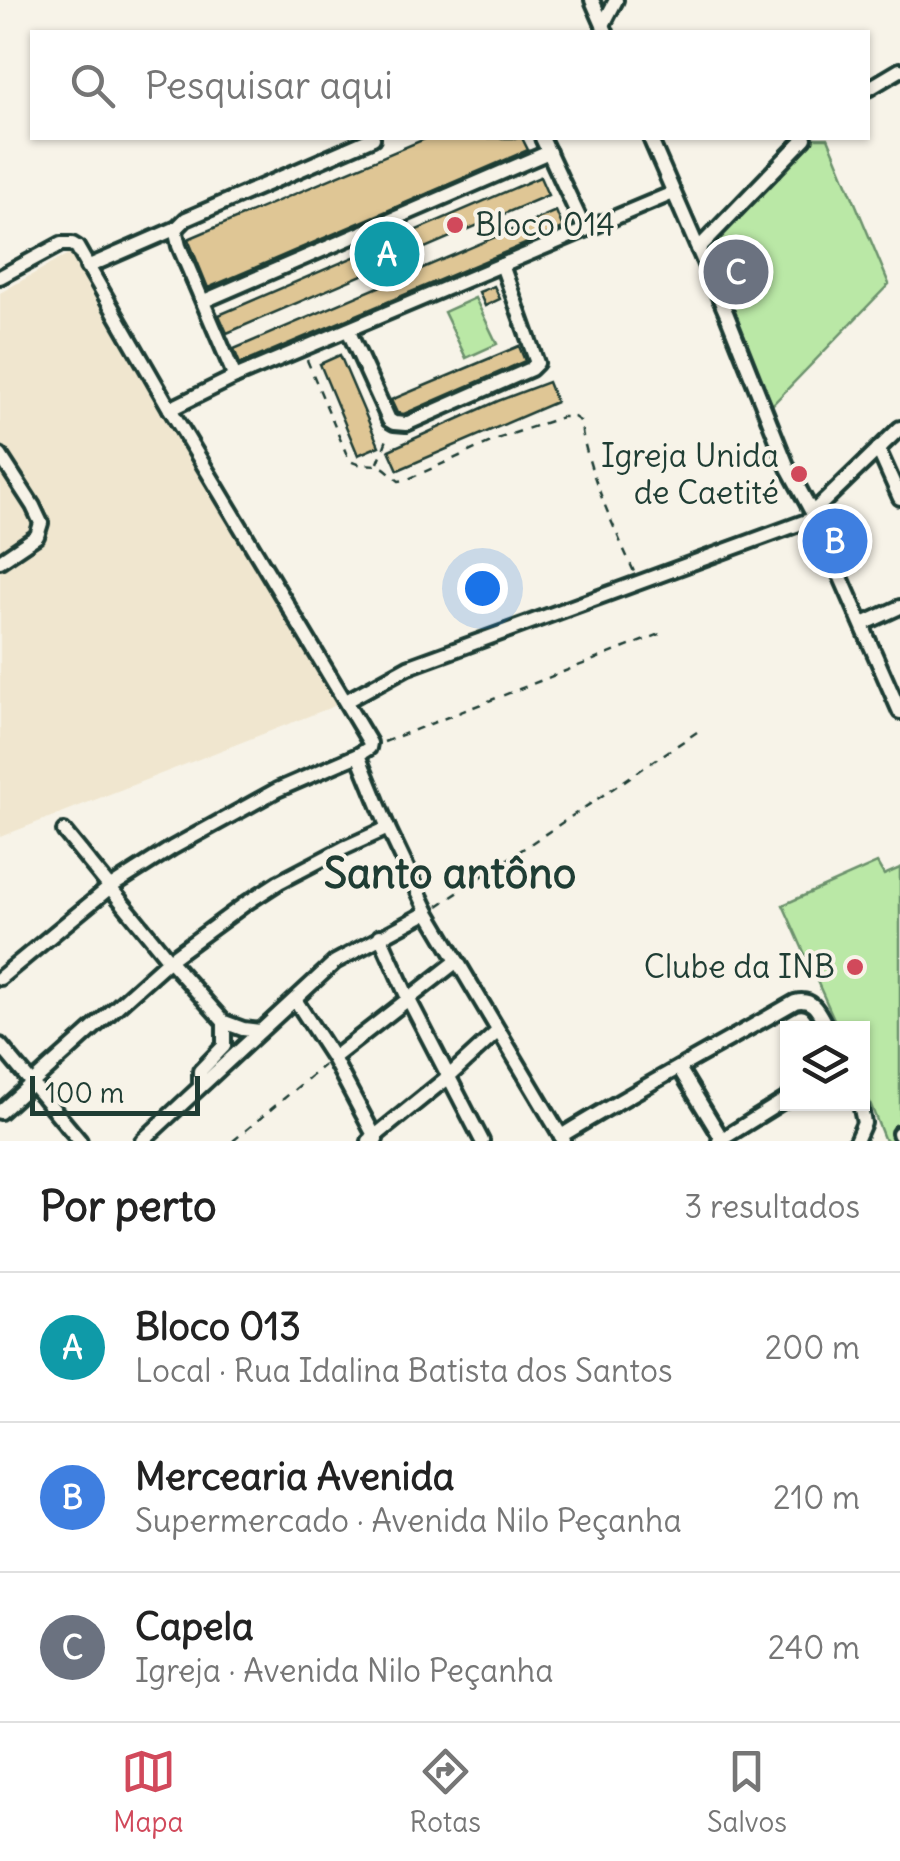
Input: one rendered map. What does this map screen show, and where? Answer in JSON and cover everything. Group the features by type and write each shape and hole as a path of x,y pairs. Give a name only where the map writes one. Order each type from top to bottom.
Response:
{"street":[{"path":"592,0 604,30"},
{"path":"604,30 616,0"},
{"path":"870,88 900,70"},
{"path":"88,267 177,228 186,219 367,140"},
{"path":"543,140 586,230"},
{"path":"651,140 788,468 863,624 900,712"},
{"path":"698,249 803,140"},
{"path":"204,302 550,152"},
{"path":"170,409 236,377 674,193"},
{"path":"177,228 179,246 236,377"},
{"path":"0,277 61,244 77,247 370,740 363,751 277,790 109,888 0,978"},
{"path":"348,330 389,420 406,424 537,364 502,265"},
{"path":"346,701 408,667 813,516 900,428"},
{"path":"878,449 900,498"},
{"path":"0,455 41,523 37,536 0,560"},
{"path":"863,624 900,608"},
{"path":"363,751 388,828 428,912 563,1138 636,1090 801,1001 816,1007 823,1021"},
{"path":"0,1112 170,960 245,904 279,882 388,828"},
{"path":"64,830 224,1022 260,1031"},
{"path":"142,1141 336,962 428,912"},
{"path":"380,936 482,1141"},
{"path":"332,1058 457,962"},
{"path":"296,1001 332,1058 374,1139 498,1031"},
{"path":"200,1086 200,1071 224,1046 224,1022"},
{"path":"0,1045 80,1141"},
{"path":"679,1068 721,1140 780,1103"},
{"path":"856,1141 864,1122 862,1111"}],"path":[{"path":"303,349 349,460 359,466 377,465 396,479 404,480 562,416 580,421 601,498 638,583"},
{"path":"377,465 394,424"},
{"path":"363,751 660,634"},
{"path":"428,912 700,730"},
{"path":"233,1141 332,1058"}],"shaded area":[{"path":"70,253 347,701 0,837 0,293"}],"green space":[{"path":"810,140 829,140 889,284 772,405 706,249"},
{"path":"475,298 497,344 466,358 444,312"},
{"name":"Clube da INB","path":"877,863 884,875 900,868 900,1141 885,1141 870,1103 870,1021 835,1021 783,905"}],"building":[{"path":"422,140 523,140 528,150 208,288 188,239"},
{"path":"540,177 548,195 227,333 219,315"},
{"path":"556,211 563,228 240,364 234,349"},
{"path":"494,286 500,299 485,306 479,292"},
{"path":"519,346 525,361 404,414 397,413 391,400"},
{"path":"340,355 379,446 358,455 320,364"},
{"path":"548,382 556,402 398,470 389,450"}],"place":[{"name":"Bloco 014","path":"455,225"},
{"name":"Bloco 013","path":"387,254"},
{"name":"Capela","path":"736,272"},
{"name":"Igreja Unida de Caetité","path":"799,474"},
{"name":"Mercearia Avenida","path":"835,541"},
{"name":"Clube da INB","path":"855,967"}],"district":[{"name":"Santo antôno","path":"450,873"}]}
